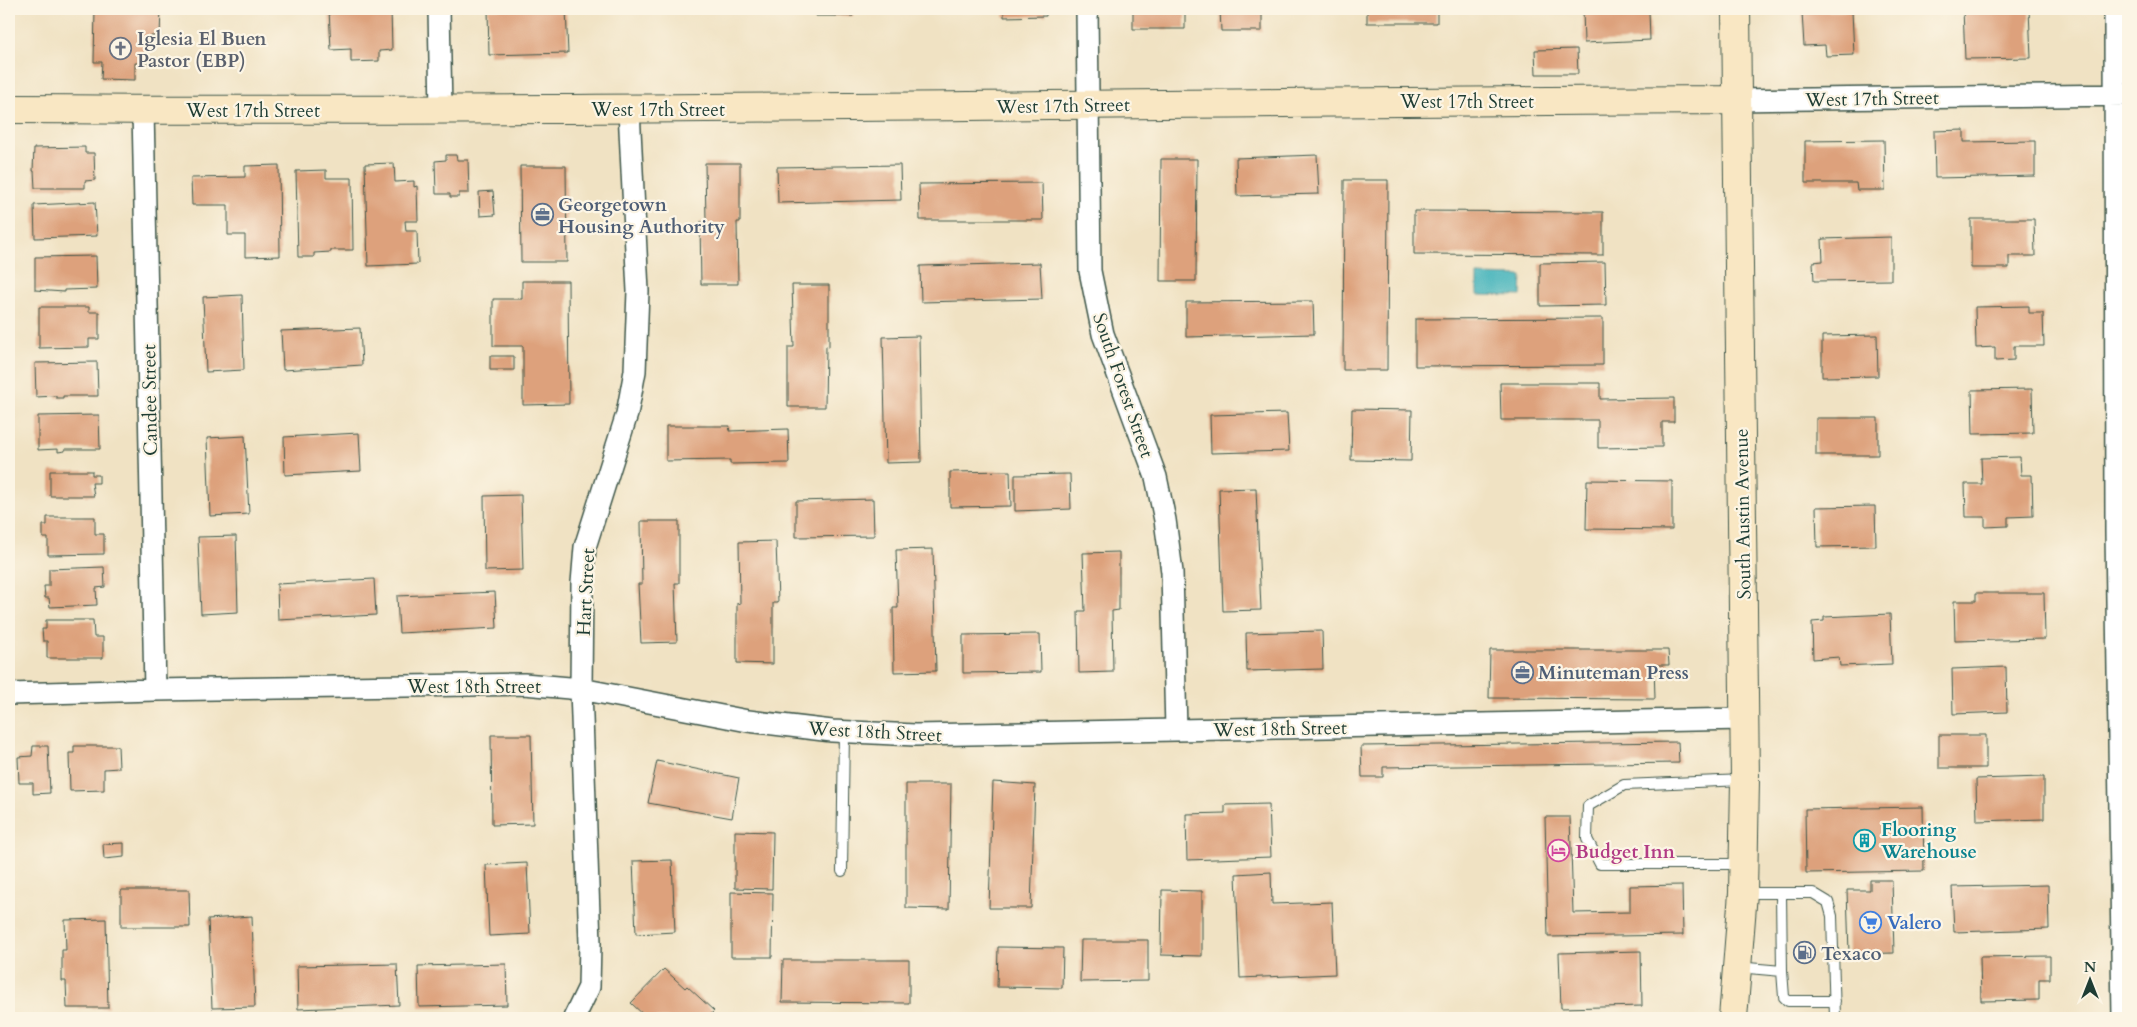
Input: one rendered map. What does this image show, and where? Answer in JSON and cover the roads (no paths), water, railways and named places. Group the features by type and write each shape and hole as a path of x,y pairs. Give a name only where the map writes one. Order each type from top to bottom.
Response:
{"street":[{"path":"439,9 441,110"},
{"name":"South Forest Street","path":"1087,9 1090,270 1103,334 1156,477 1165,520 1172,572 1176,730"},
{"name":"South Austin Avenue","path":"1733,1018 1744,864 1745,780 1736,9"},
{"path":"2115,9 2122,95 2123,1018"},
{"name":"West 17th Street","path":"9,109 629,110 2122,95"},
{"name":"Candee Street","path":"143,110 155,690"},
{"name":"Hart Street","path":"574,1018 589,987 590,943 581,689 582,583 585,547 627,414 635,371 638,291 629,110"},
{"name":"West 18th Street","path":"9,694 524,684 581,689 748,721 844,732 915,735 1745,719"}],"lane":[{"path":"842,871 844,732"},
{"path":"1744,864 1600,864 1587,839 1588,806 1624,785 1745,780"},
{"path":"1742,893 1813,893 1828,902 1832,916 1835,1018"},
{"path":"1781,893 1784,997 1788,1001 1835,1001"},
{"path":"1737,967 1782,972"}],"water":[{"path":"1477,275 1522,276 1521,296 1477,295"}],"place":[{"name":"Iglesia El Buen Pastor (EBP)","path":"121,49"},
{"name":"Georgetown Housing Authority","path":"542,215"},
{"name":"Minuteman Press","path":"1522,672"},
{"name":"Flooring Warehouse","path":"1865,840"},
{"name":"Budget Inn","path":"1559,851"},
{"name":"Valero","path":"1871,922"},
{"name":"Texaco","path":"1805,953"}]}
